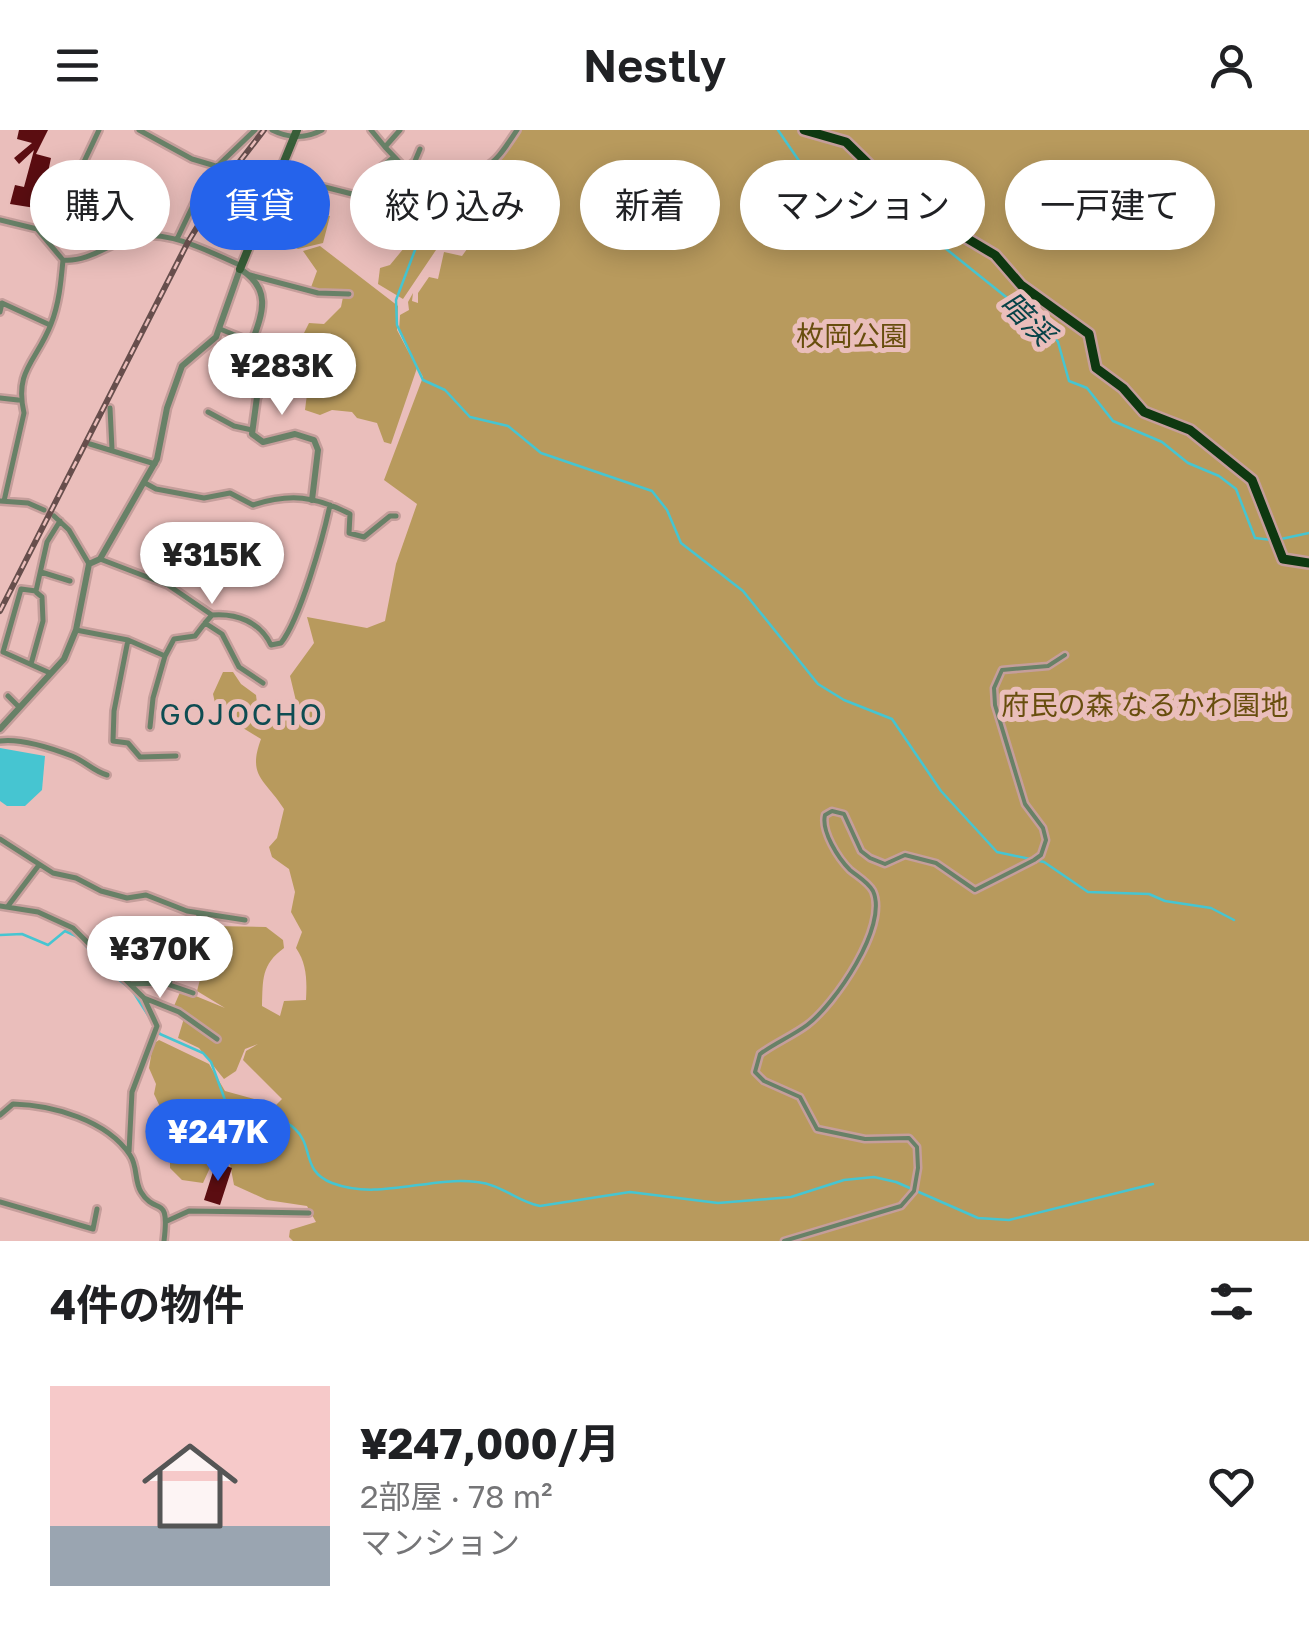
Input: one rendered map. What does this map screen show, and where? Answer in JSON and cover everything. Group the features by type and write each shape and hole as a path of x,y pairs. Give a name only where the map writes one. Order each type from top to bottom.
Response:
{"highway":[{"path":"804,130 846,142 892,187 925,201 958,233 995,255 1021,284 1089,334 1096,368 1144,412 1190,430 1247,474 1260,494 1283,559 1309,563"}],"main road":[{"path":"284,160 295,133"},
{"path":"243,270 250,250"}],"street":[{"path":"84,160 98,130"},
{"path":"139,130 195,160"},
{"path":"227,160 255,130"},
{"path":"272,130 322,130"},
{"path":"371,130 406,169 416,161 420,149"},
{"path":"386,147 400,130"},
{"path":"494,160 517,130"},
{"path":"390,160 394,157"},
{"path":"176,239 190,208"},
{"path":"0,220 30,228"},
{"path":"55,250 63,260 74,261 125,239 147,235 176,239 243,270 310,292 349,294"},
{"path":"44,510 28,503 2,501 24,413 18,400 25,373 50,325 63,260"},
{"path":"89,564 100,560 155,464 182,366 220,329 243,270"},
{"path":"243,270 260,288 265,306 252,342"},
{"path":"0,312 2,304 50,325"},
{"path":"220,329 263,346 266,353 265,388 256,397 252,430 257,440 295,434 314,440 318,450 312,500"},
{"path":"266,353 285,360 301,360"},
{"path":"0,398 18,400"},
{"path":"110,408 112,449"},
{"path":"208,412 234,426 252,430"},
{"path":"90,444 155,464"},
{"path":"145,482 156,489 204,498 230,493 253,506 286,495 312,500 350,514 349,533 364,536 390,516 396,516"},
{"path":"100,560 168,586 212,614 235,615 263,629 271,644 281,643 294,626 297,605 322,543 330,505"},
{"path":"36,592 57,518 89,564"},
{"path":"0,728 64,659 76,630 89,564"},
{"path":"40,572 70,581"},
{"path":"31,664 42,621 42,597 21,589 1,651 31,664 50,672"},
{"path":"150,727 153,698 165,656 174,640 194,636 212,614"},
{"path":"206,623 222,634 239,667 263,683"},
{"path":"76,630 128,640 165,656"},
{"path":"128,640 114,711 113,741 128,742 140,757 176,756"},
{"path":"784,1241 901,1206 914,1191 919,1161 917,1147 910,1138 866,1139 816,1129 800,1097 764,1082 755,1072 760,1054 810,1023 854,968 867,944 875,913 873,891 847,867 823,820 832,811 844,814 861,851 870,858 885,864 905,856 936,863 975,890 1042,855 1045,832 1025,804 995,706 994,688 1007,668 1048,666 1065,654"},
{"path":"8,696 18,706"},
{"path":"0,741 12,740 76,757 107,775"},
{"path":"0,839 40,865 100,891 128,898 146,895 200,913 245,920"},
{"path":"8,906 40,865"},
{"path":"0,906 38,912 73,928 144,998 157,1026 132,1092 129,1152 142,1195 159,1204 167,1221 164,1241"},
{"path":"169,984 200,913"},
{"path":"178,958 198,964"},
{"path":"130,984 169,984 193,993"},
{"path":"144,998 178,1012 217,1039"},
{"path":"0,1115 13,1104 62,1112 86,1120 129,1152"},
{"path":"0,1202 93,1229 98,1209"},
{"path":"167,1221 189,1210 309,1213"}],"green space":[{"path":"518,130 1309,130 1309,1241 293,1241 290,1230 316,1222 307,1206 267,1200 234,1185 230,1164 214,1159 203,1183 182,1180 170,1168 170,1128 154,1094 156,1084 149,1068 153,1044 159,1040 209,1064 225,1091 276,1105 282,1099 243,1060 246,1051 258,1044 245,1049 236,1071 224,1079 199,1048 178,1038 185,1015 174,1006 181,990 225,1008 197,991 214,926 266,927 283,940 284,948 271,960 265,973 262,1006 280,1016 284,1001 306,1000 306,973 296,948 302,932 291,912 295,892 289,869 272,857 269,847 277,838 284,809 257,770 261,739 217,712 213,694 223,672 233,672 256,695 259,720 274,723 290,713 296,701 290,676 314,643 307,617 367,628 385,621 396,564 417,504 384,480 423,377 399,331 400,315 409,310 413,293 412,301 418,303 418,293 429,277 438,279 444,252 462,256 466,250 560,250 560,160 496,160"},
{"path":"325,250 398,306 397,330 417,368 391,444 384,442 377,423 357,418 352,412 332,410 320,415 305,410 310,370 299,365 300,341 309,323 324,324 341,307 344,292 310,290 317,271 303,251"},
{"path":"402,250 436,250 403,299 378,284 380,268 390,265"}],"water":[{"path":"0,748 45,756 42,790 25,806 7,806 0,801"}],"building":[{"path":"19,130 48,130 36,154 51,160 31,160 34,150 19,164 14,158 32,143 17,139"},
{"path":"30,165 30,207 10,204 15,185 24,187"},
{"path":"216,1162 232,1168 220,1205 204,1200"}],"waterway":[{"name":"暗渓","path":"778,130 806,171 826,181 859,185 882,212 888,227 940,244 1051,333 1058,342 1069,381 1087,388 1113,421 1162,442 1188,463 1219,476 1236,489 1255,538 1273,540"},
{"path":"415,250 396,300 397,325 423,380 445,390 470,417 508,426 541,453 652,491 667,510 681,543 743,591 818,684 844,700 892,719 941,791 997,852 1044,862 1088,892 1149,894 1165,901 1211,908 1234,920"},
{"name":"暗渓","path":"1281,539 1309,533"},
{"path":"0,935 22,934 48,945 65,931 78,937 108,971 132,990 160,1034 203,1053 211,1062 225,1100 287,1123 301,1136 316,1172 332,1183 350,1188 386,1189 459,1181 486,1183 540,1206 630,1192 718,1203 791,1197 844,1180 874,1177 896,1182 978,1218 1009,1220 1153,1184"}],"railway":[{"path":"0,611 188,242 227,178 264,130"}],"district":[{"name":"GOJOCHO","path":"242,715"}],"park label":[{"name":"枚岡公園","path":"852,336"},
{"name":"府民の森 なるかわ園地","path":"1145,705"}]}
